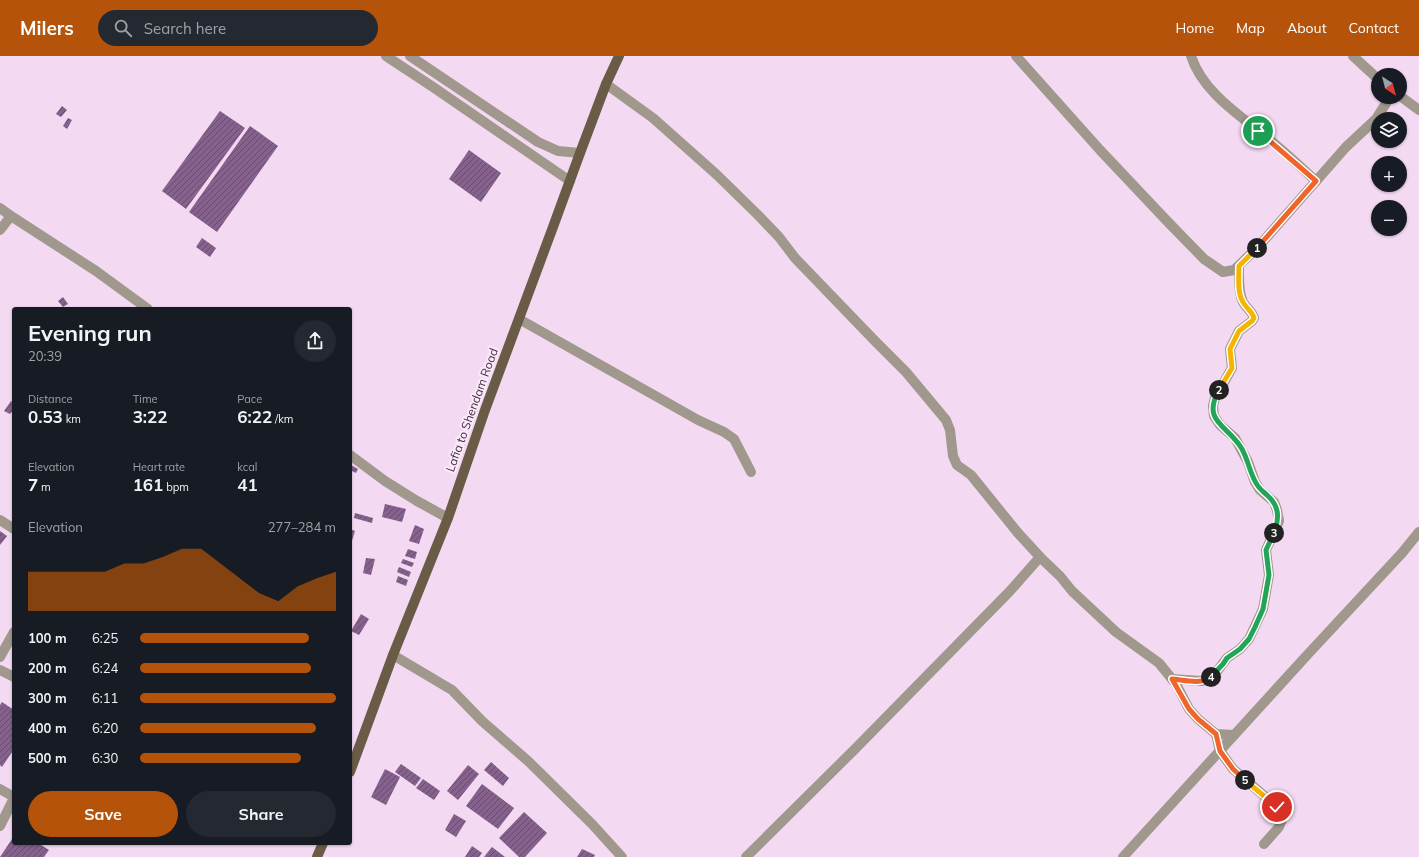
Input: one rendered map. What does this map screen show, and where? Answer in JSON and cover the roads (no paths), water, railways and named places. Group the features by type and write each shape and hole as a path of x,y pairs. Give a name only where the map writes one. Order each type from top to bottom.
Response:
{"main road":[{"name":"Lafia to Shendam Road","path":"352,767 393,656 448,518 485,410 580,153 618,56"},
{"path":"317,857 322,845"}],"street":[{"path":"386,56 433,86 570,181"},
{"path":"410,56 538,142 558,151 580,153"},
{"path":"1016,56 1105,155 1204,259 1223,272 1231,272 1258,247 1346,147 1376,119 1386,104"},
{"path":"1191,56 1194,66 1202,79 1218,97 1316,181"},
{"path":"1353,56 1371,73"},
{"path":"606,84 653,118 716,174 758,215 779,237 795,258 906,372 946,420 950,430 952,449 957,465 971,475 1022,538 1072,590 1116,632 1159,663 1172,679 1189,709 1198,719 1216,734 1234,735"},
{"path":"1407,101 1419,110"},
{"path":"0,208 96,271 145,307"},
{"path":"0,230 11,216"},
{"path":"1172,679 1207,680 1215,674 1227,658 1240,649 1249,639 1263,609 1269,575 1266,550 1278,521 1277,510 1274,502 1260,490 1255,482 1242,449 1235,438 1220,425 1214,416 1213,406 1215,398 1232,368 1230,349 1239,331 1254,318 1241,298 1239,266"},
{"path":"519,319 692,416 724,432 734,439 750,472"},
{"path":"352,456 385,481 448,518"},
{"path":"0,520 12,528"},
{"path":"1123,857 1402,553 1419,532"},
{"path":"746,857 855,749 1010,591 1040,557"},
{"path":"0,657 12,636"},
{"path":"393,656 452,690 482,721 528,761 592,824 622,857"},
{"path":"0,670 12,676"},
{"path":"1216,734 1220,751 1233,769 1277,807 1283,817 1279,827 1264,844"},
{"path":"0,790 12,796"},
{"path":"0,826 12,801"}]}
